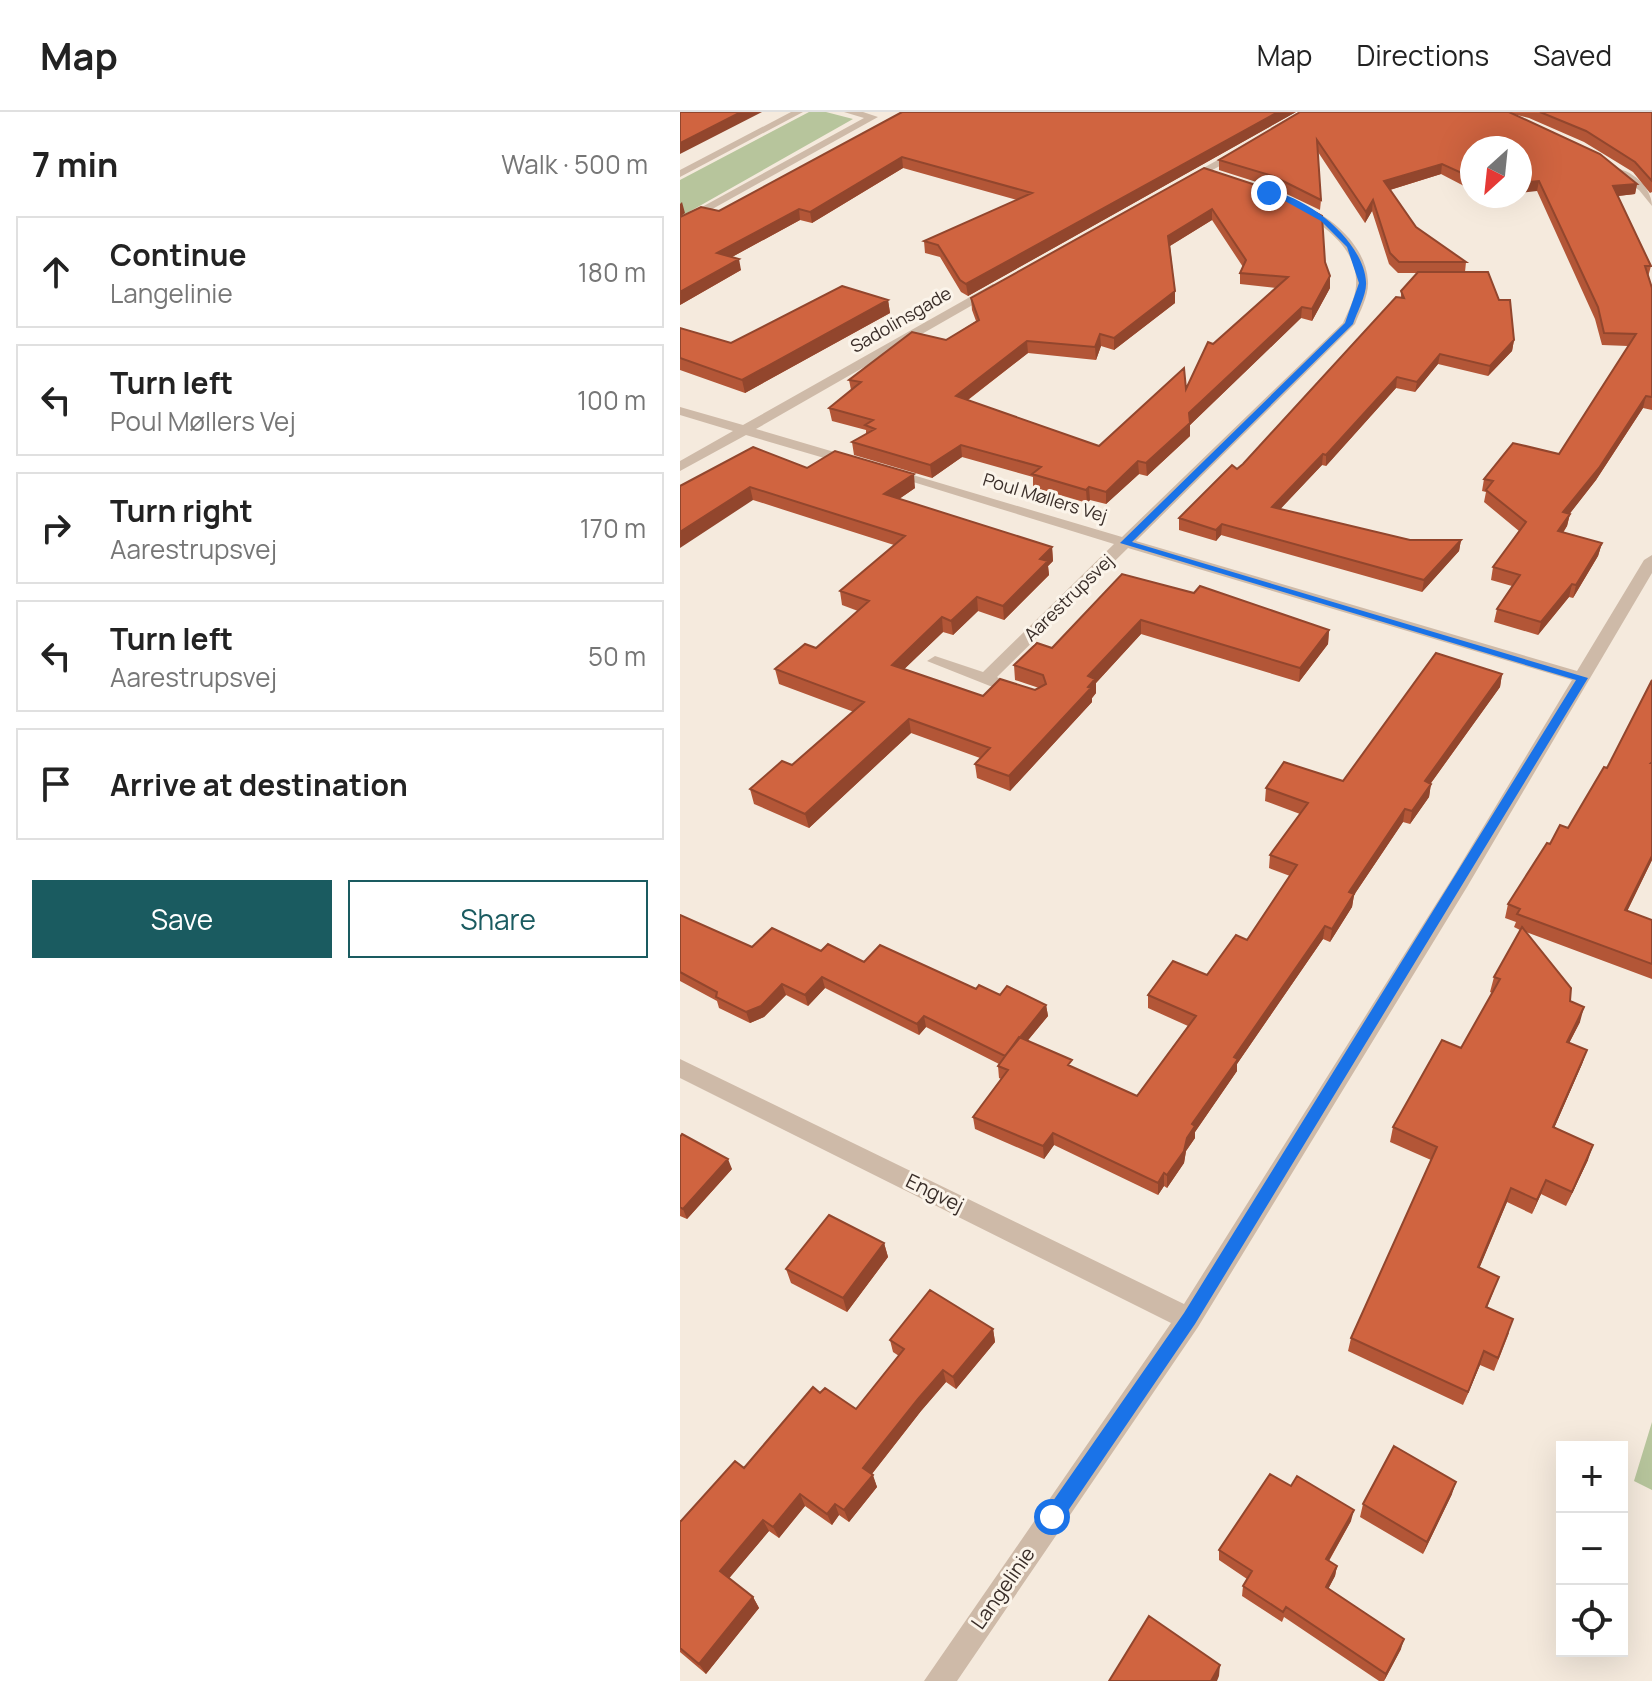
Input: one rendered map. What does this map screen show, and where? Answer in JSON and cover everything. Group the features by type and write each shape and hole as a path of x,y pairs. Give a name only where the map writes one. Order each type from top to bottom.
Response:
{"street":[{"path":"680,174 798,112"},
{"path":"680,224 873,117 849,112"},
{"path":"1170,189 1252,143"},
{"path":"1608,165 1643,188 1652,203"},
{"path":"1202,172 1227,180"},
{"name":"Aarestrupsvej","path":"986,678 1349,324 1363,283 1351,246 1324,219 1283,199"},
{"name":"Sadolinsgade","path":"680,467 1011,278"},
{"name":"Poul Møllers Vej","path":"680,411 1582,678"},
{"name":"Langelinie","path":"939,1681 1189,1319 1652,560"},
{"path":"935,661 1012,687"},
{"name":"Engvej","path":"680,1068 1189,1319"}],"green space":[{"path":"809,112 826,112 853,119 680,217 680,180"},
{"path":"1652,1422 1652,1490 1634,1481"}],"building":[{"path":"680,112 741,112 680,143"},
{"path":"902,112 1278,112 966,284 960,280 938,245 924,241 1032,193 902,157 810,212 799,209 717,253 739,259 680,292 680,217 701,207 719,211"},
{"path":"1300,112 1509,112 1600,154 1637,184 1613,186 1651,266 1645,266 1652,288 1652,397 1646,396 1599,468 1563,512 1570,514 1558,531 1602,543 1576,585 1572,584 1541,622 1497,609 1520,575 1493,567 1526,522 1486,490 1493,481 1484,479 1513,443 1559,454 1636,334 1604,333 1598,307 1539,181 1532,182 1532,136 1460,136 1460,172 1442,164 1384,181 1416,227 1466,262 1399,262 1390,253 1373,200 1366,212 1317,140 1321,200 1273,176 1219,160"},
{"path":"1540,112 1652,112 1652,181 1635,162 1586,131"},
{"path":"1204,168 1274,191 1322,216 1325,262 1330,276 1312,309 1302,307 1189,413 1190,423 1146,463 1138,461 1106,492 1089,487 1086,490 1032,474 1041,467 961,445 930,465 852,442 875,429 865,425 873,420 829,408 861,382 849,380 912,332 946,340 979,320 971,298","holes":["1212,209 1246,260 1240,273 1288,277 1213,344 1208,342 1186,389 1184,368 1099,446 956,396 1027,341 1095,347 1100,334 1114,338 1175,291 1168,236"]},
{"path":"1418,272 1488,272 1499,300 1510,300 1514,340 1490,366 1440,354 1417,382 1397,377 1326,455 1323,454 1272,507 1410,540 1461,540 1424,580 1222,524 1216,530 1179,518 1232,465 1237,469 1243,464 1396,297 1404,298 1401,291"},
{"path":"842,286 888,300 742,380 680,358 680,328 731,343"},
{"path":"753,447 807,468 835,451 914,474 884,494 1052,547 1040,559 1048,561 1003,606 977,597 951,621 942,617 892,665 983,696 1000,679 1035,690 1046,684 1043,675 1014,665 1037,643 1052,648 1122,574 1194,593 1200,586 1329,630 1300,668 1141,620 1088,676 1095,679 1088,687 1091,688 1009,776 975,764 990,748 909,719 805,814 750,789 782,761 792,765 864,702 775,669 805,644 816,648 869,601 840,591 905,536 750,487 680,532 680,486"},
{"path":"1436,653 1502,674 1425,781 1431,784 1412,811 1405,809 1349,892 1354,894 1332,929 1325,926 1234,1057 1238,1059 1192,1124 1195,1126 1187,1138 1184,1151 1167,1175 1164,1173 1158,1183 1053,1133 1043,1146 973,1117 1008,1070 998,1066 1019,1037 1072,1060 1068,1065 1137,1096 1196,1016 1148,995 1173,961 1207,975 1236,935 1247,940 1297,865 1270,855 1308,803 1266,788 1284,762 1343,781"},
{"path":"1652,680 1652,856 1625,910 1652,920 1652,964 1517,914 1520,909 1508,904 1560,825 1568,828 1604,767 1607,768"},
{"path":"680,915 752,947 772,928 821,951 828,944 864,962 880,945 976,989 979,985 1000,995 1007,986 1046,1005 1005,1056 924,1016 917,1024 822,977 805,995 782,984 761,1006 746,1012 716,997 717,992 680,972"},
{"path":"1522,927 1571,988 1570,1001 1584,1007 1567,1042 1587,1050 1553,1127 1593,1145 1572,1192 1546,1180 1537,1200 1511,1188 1478,1267 1499,1277 1486,1307 1513,1319 1498,1358 1484,1351 1468,1392 1351,1338 1437,1147 1393,1127 1442,1040 1461,1048 1500,979 1494,977"},
{"path":"682,1134 728,1159 683,1209 680,1207"},
{"path":"829,1215 884,1243 843,1298 786,1269"},
{"path":"930,1290 993,1329 953,1377 943,1370 918,1399 863,1468 873,1475 844,1510 835,1504 827,1514 800,1494 773,1527 763,1520 720,1571 753,1597 699,1664 680,1648 680,1521 735,1461 744,1468 813,1387 820,1393 825,1388 856,1409 904,1349 890,1340"},
{"path":"1394,1446 1456,1482 1427,1542 1363,1504"},
{"path":"1270,1474 1291,1486 1297,1476 1354,1510 1326,1559 1337,1566 1326,1587 1404,1639 1386,1674 1286,1607 1283,1612 1243,1586 1252,1571 1219,1550"},
{"path":"1149,1616 1220,1665 1211,1681 1109,1681"}],"route":[{"path":"1052,1517 1189,1319 1460,882 1582,678 1125,543 1349,324 1363,283 1351,246 1324,219 1269,193"}]}
